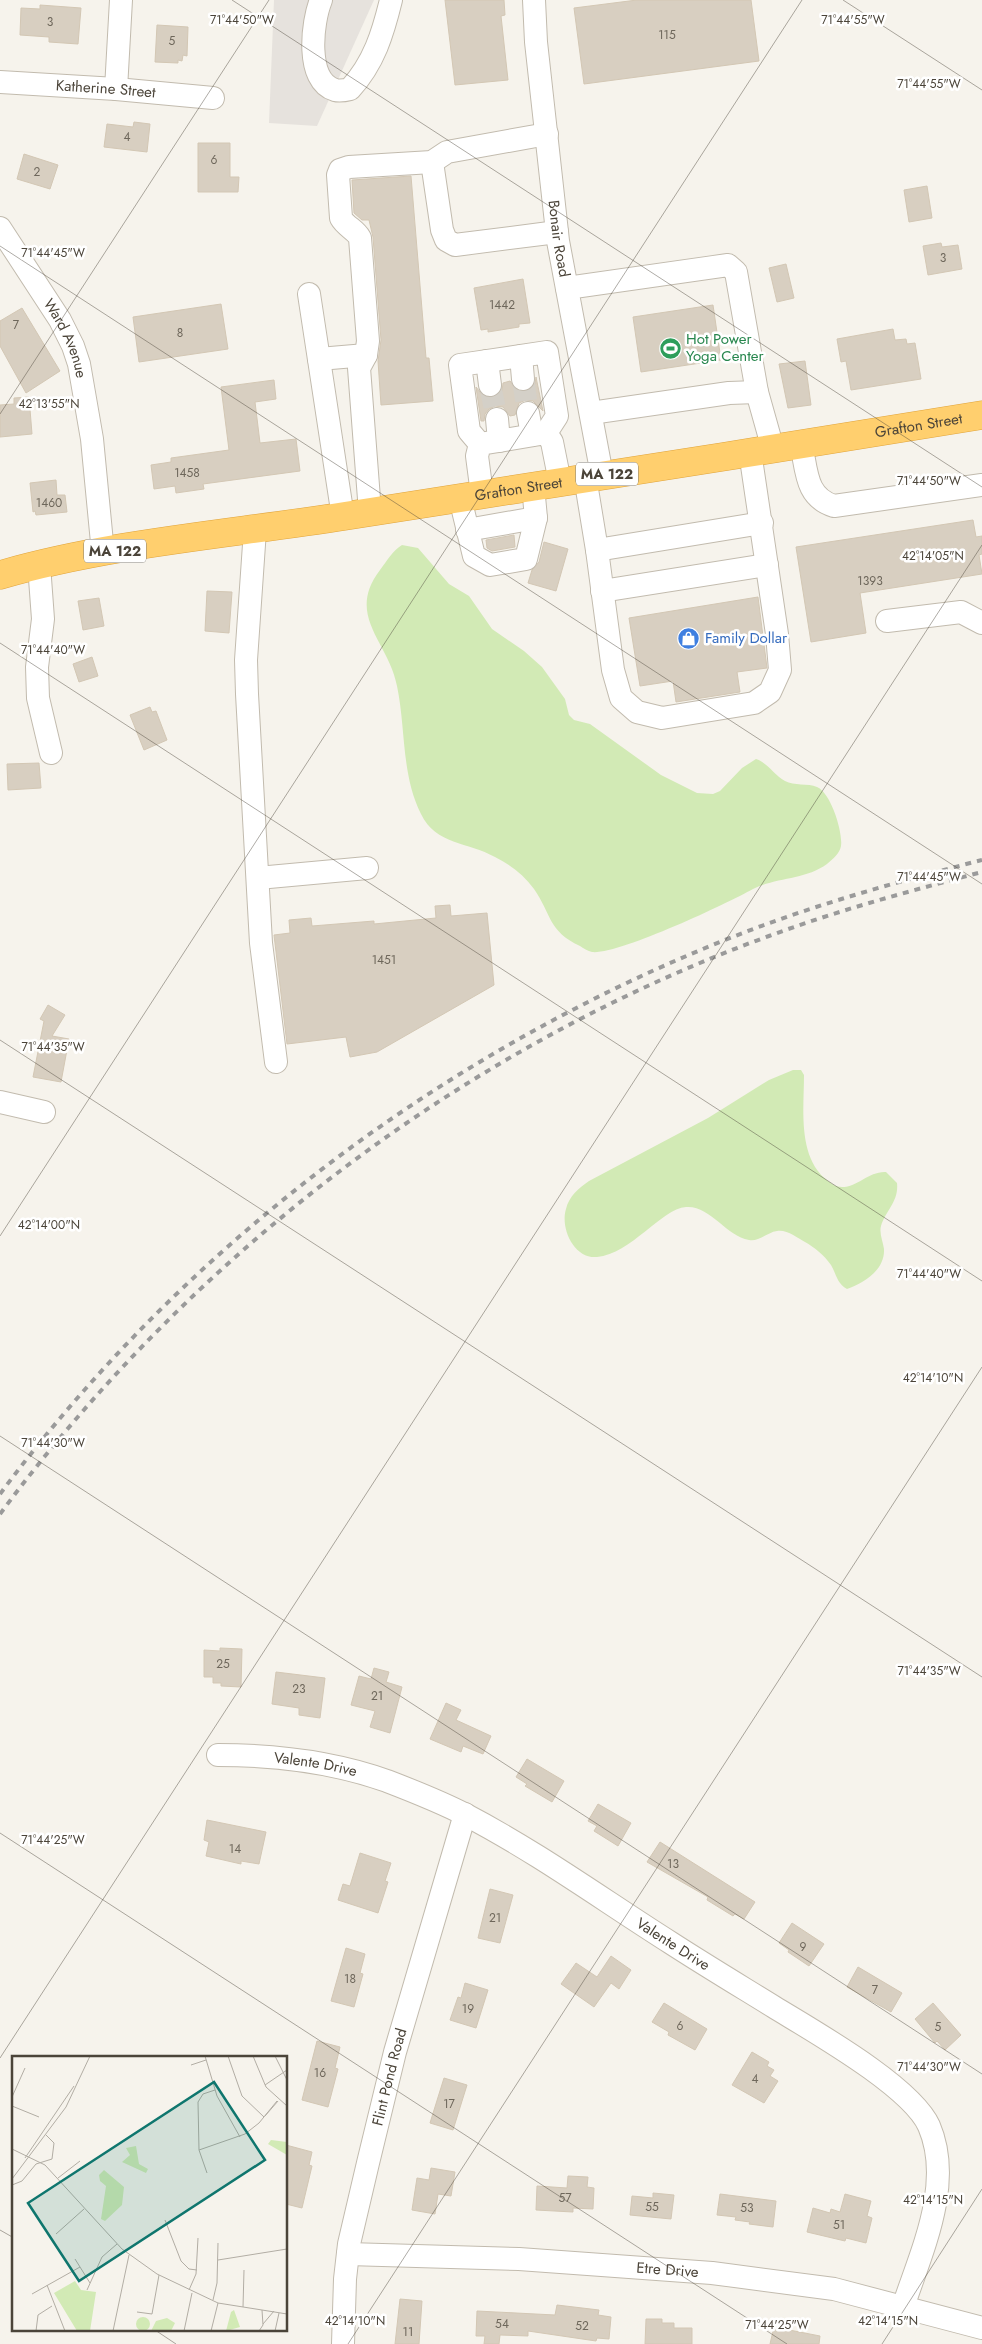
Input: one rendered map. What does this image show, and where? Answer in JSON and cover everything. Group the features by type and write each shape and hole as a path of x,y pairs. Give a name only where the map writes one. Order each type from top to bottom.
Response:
{"highway":[{"name":"Grafton Street","path":"244,531 343,517 982,415"},
{"name":"MA 122","path":"0,575 39,565 103,553 244,531"}],"street":[{"path":"116,89 121,0"},
{"path":"321,0 314,32 314,58 318,73 325,84 336,91 350,89 363,76 381,40 391,0"},
{"name":"Bonair Road","path":"534,0 557,232 591,413 583,478"},
{"name":"Katherine Street","path":"0,82 116,89 213,98"},
{"path":"370,512 359,368 366,355 368,341 360,238 356,230 344,224 341,218 338,175 340,170 349,167 432,162 447,152 547,134"},
{"path":"432,162 442,230 446,240 455,245 557,232"},
{"name":"Ward Avenue","path":"0,228 60,320 73,346 79,364 92,439 103,553"},
{"path":"528,413 539,434 552,442 583,478 596,550 613,670 620,698 637,712 662,718 754,703 770,692 780,670 762,523 761,451 757,392 740,283 736,272 728,265 567,288"},
{"path":"309,294 343,517"},
{"path":"547,352 557,416 539,434 492,434 469,431 460,365 487,361 547,352"},
{"path":"319,359 366,355"},
{"path":"520,356 523,379"},
{"path":"487,361 490,385"},
{"path":"591,413 728,394 757,392"},
{"path":"492,434 477,456 471,496 467,530 474,556 490,565 526,559 536,518 533,486"},
{"path":"801,444 811,490 820,502 834,506 981,490"},
{"path":"467,530 536,518"},
{"path":"596,550 762,523"},
{"path":"244,531 246,660 261,943 276,1062"},
{"path":"39,565 42,619 37,667 38,698 51,753"},
{"path":"602,591 767,565"},
{"path":"887,621 961,612 982,623"},
{"path":"258,878 367,868"},
{"path":"0,1102 44,1112"},
{"name":"Valente Drive","path":"218,1755 278,1758 363,1773 465,1814 545,1861 867,2067 921,2112 933,2137 937,2189 932,2220 904,2307"},
{"name":"Flint Pond Road","path":"343,2344 348,2254 395,2052 465,1814"},
{"name":"Etre Drive","path":"348,2254 519,2259 712,2273 834,2289 982,2328"}],"shaded area":[{"path":"274,0 374,0 317,126 269,123"}],"green space":[{"path":"402,545 418,548 449,584 469,596 492,629 524,651 542,667 565,699 569,715 574,720 590,724 661,775 697,793 713,794 720,791 742,768 756,759 764,763 785,781 817,787 827,797 838,823 841,846 838,853 827,864 810,873 762,885 720,906 624,946 592,952 570,940 556,928 534,889 517,871 485,852 435,832 421,814 410,783 400,702 393,670 372,629 367,601 370,586 380,570 392,553"},
{"path":"793,1070 801,1070 804,1075 804,1132 811,1160 818,1171 834,1185 840,1187 853,1185 880,1172 886,1172 897,1183 896,1195 881,1226 884,1249 883,1257 872,1275 847,1289 841,1284 831,1265 823,1255 792,1234 777,1231 756,1240 749,1240 733,1233 703,1211 686,1207 666,1215 634,1240 610,1254 597,1257 589,1256 576,1248 567,1233 565,1217 569,1200 582,1186 708,1118 769,1080"}],"building":[{"path":"445,0 504,0 505,15 501,16 508,80 455,85"},
{"path":"637,0 751,0 759,61 584,84 574,8"},
{"path":"40,5 81,8 78,44 49,42 49,37 20,35 21,8 40,9"},
{"path":"157,25 188,27 187,56 183,55 182,61 178,60 178,63 155,62"},
{"path":"134,122 150,124 147,152 104,147 107,124 133,127"},
{"path":"198,143 230,143 230,177 239,177 238,192 198,192"},
{"path":"24,154 58,165 50,189 17,179"},
{"path":"411,176 426,358 429,358 433,401 381,405 378,361 381,340 373,237 369,220 362,220 354,213 352,180"},
{"path":"927,186 932,218 909,222 904,190"},
{"path":"941,243 942,247 958,245 962,269 928,275 923,246"},
{"path":"786,264 794,298 777,302 769,268"},
{"path":"523,279 530,323 519,324 519,327 488,332 488,329 481,330 474,288"},
{"path":"221,304 228,349 139,362 133,317"},
{"path":"713,305 721,360 641,372 633,317"},
{"path":"22,308 60,371 26,393 0,346 0,321"},
{"path":"893,329 895,340 906,339 907,344 915,343 921,379 851,390 846,361 841,362 837,339"},
{"path":"805,361 811,405 788,408 779,364"},
{"path":"536,377 543,411 533,401 526,400 519,403 515,415 510,416 503,407 495,406 489,409 485,414 484,421 481,421 476,387 484,397 492,398 502,391 503,383 510,381 518,391 530,390 535,384"},
{"path":"274,380 276,399 255,402 260,443 296,439 300,471 203,484 204,489 176,493 175,486 154,489 151,465 171,462 171,458 229,450 221,387"},
{"path":"29,397 32,434 0,437 0,405 14,404 14,398"},
{"path":"56,480 57,495 65,495 67,512 36,515 35,511 33,512 30,483"},
{"path":"973,520 976,537 982,536 982,554 979,555 982,574 860,593 866,633 811,642 796,547"},
{"path":"514,535 515,547 492,551 487,548 486,540"},
{"path":"544,542 568,549 556,591 528,583 532,570 539,562"},
{"path":"207,591 232,592 229,633 205,631"},
{"path":"758,597 767,668 737,672 740,692 676,702 673,681 640,686 629,618"},
{"path":"99,598 104,626 83,630 78,601"},
{"path":"92,657 98,676 79,682 73,664"},
{"path":"150,707 152,712 156,711 167,740 144,750 130,715"},
{"path":"39,763 41,788 8,790 7,764"},
{"path":"450,905 451,916 487,913 494,985 377,1052 350,1057 346,1037 287,1044 274,935 290,933 289,920 311,918 312,926 374,921 374,924 436,918 435,906"},
{"path":"48,1005 65,1015 52,1036 69,1039 61,1082 33,1077 44,1021 40,1019"},
{"path":"220,1648 242,1649 241,1687 221,1686 221,1683 213,1683 213,1677 204,1677 204,1650 220,1651"},
{"path":"374,1668 389,1672 386,1682 402,1687 390,1733 370,1727 375,1711 351,1705 359,1676 371,1679"},
{"path":"276,1672 325,1678 320,1718 299,1715 299,1708 272,1704"},
{"path":"446,1703 461,1710 456,1720 491,1736 483,1754 463,1746 461,1752 430,1739"},
{"path":"527,1759 564,1781 552,1802 525,1786 527,1784 516,1777"},
{"path":"598,1804 631,1823 618,1846 594,1831 597,1826 588,1821"},
{"path":"207,1820 266,1832 259,1864 241,1861 241,1864 206,1856 209,1842 204,1840"},
{"path":"660,1842 755,1902 744,1919 735,1914 733,1916 707,1900 708,1897 647,1862"},
{"path":"360,1853 391,1863 385,1881 388,1882 378,1913 338,1900 343,1884 350,1886"},
{"path":"490,1889 513,1895 500,1943 478,1938"},
{"path":"792,1923 824,1944 809,1966 788,1952 789,1950 779,1943"},
{"path":"346,1948 365,1954 360,1973 363,1974 354,2007 331,2001"},
{"path":"611,1956 631,1970 619,1989 611,1983 594,2007 561,1984 576,1963 597,1977"},
{"path":"858,1967 902,1993 891,2012 847,1987"},
{"path":"465,1983 488,1990 476,2028 450,2020 458,1997 461,1998"},
{"path":"664,2003 707,2029 695,2050 668,2035 669,2032 652,2022"},
{"path":"933,2003 961,2035 945,2050 937,2041 935,2043 915,2019"},
{"path":"317,2041 340,2047 335,2068 338,2069 328,2107 302,2100"},
{"path":"752,2052 769,2062 767,2066 774,2070 770,2076 778,2081 764,2103 732,2085"},
{"path":"444,2078 467,2085 453,2130 430,2123"},
{"path":"288,2146 312,2152 309,2165 312,2166 302,2208 288,2204"},
{"path":"431,2168 455,2172 451,2196 438,2194 435,2214 412,2210 417,2178 429,2180"},
{"path":"568,2176 588,2177 587,2187 594,2188 593,2209 573,2208 573,2212 536,2210 537,2186 567,2188"},
{"path":"653,2193 674,2195 671,2219 630,2215 632,2196 653,2198"},
{"path":"720,2194 776,2201 773,2227 749,2224 750,2222 735,2220 736,2217 717,2215"},
{"path":"845,2194 871,2201 867,2216 872,2218 866,2243 846,2238 845,2241 807,2232 813,2208 830,2213 831,2209 840,2212"},
{"path":"400,2299 422,2301 419,2344 395,2344"},
{"path":"557,2305 599,2310 598,2315 611,2317 609,2339 597,2338 596,2341 528,2331 528,2336 500,2335 499,2344 484,2344 485,2336 476,2336 477,2311 555,2315"},
{"path":"646,2319 662,2319 662,2323 674,2323 674,2328 692,2328 692,2344 645,2344"},
{"path":"774,2327 820,2336 819,2344 770,2344"}],"tunnel":[{"path":"523,379 528,413"},
{"path":"490,385 497,419"}],"railway":[{"path":"0,1494 75,1400 158,1312 247,1230 341,1155 441,1086 545,1025 653,971 764,925 872,890 982,860"},
{"path":"0,1514 76,1419 159,1330 248,1246 342,1169 443,1099 547,1037 656,982 795,927 875,901 982,872"}],"place":[{"name":"Hot Power Yoga Center","path":"670,348"},
{"name":"Family Dollar","path":"689,638"}]}
